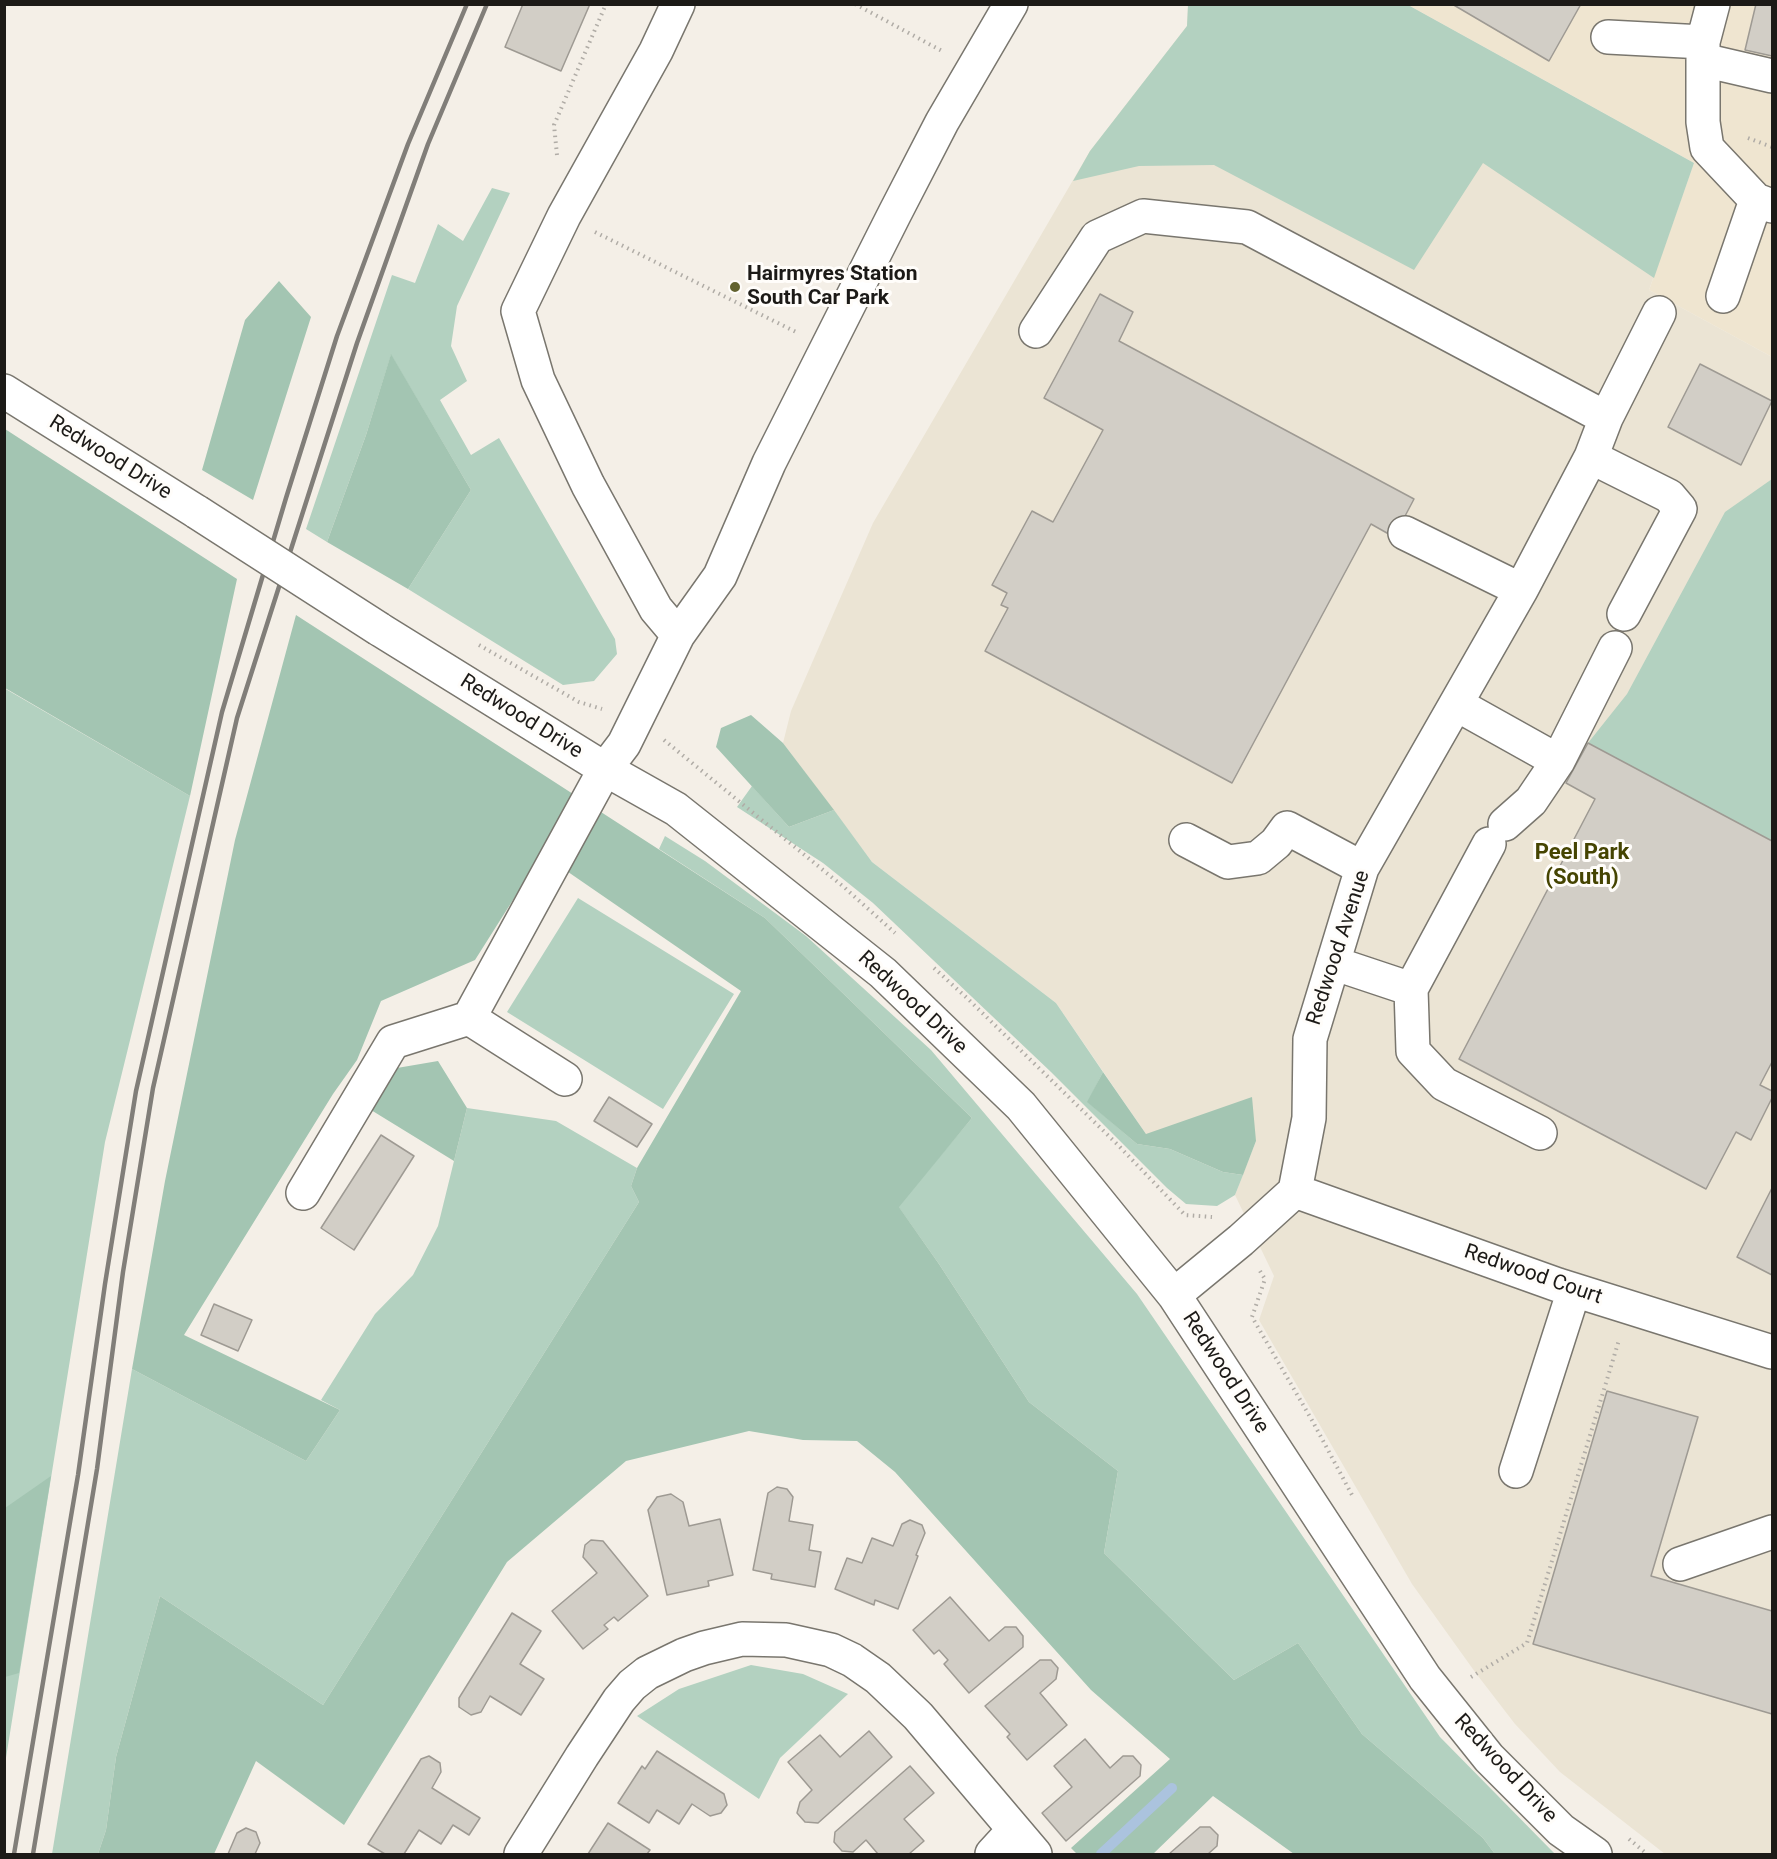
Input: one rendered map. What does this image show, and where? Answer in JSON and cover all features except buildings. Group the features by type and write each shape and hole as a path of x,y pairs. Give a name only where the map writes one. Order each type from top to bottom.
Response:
{"street":[{"path":"678,4 656,51 564,216 518,310 538,380 588,485 656,609 678,635"},
{"path":"303,1193 393,1042 469,1018 605,769 624,744 678,635 720,576 769,463 942,122 1011,4"},
{"path":"1713,4 1703,51 1703,122 1707,148 1764,203 1723,296"},
{"path":"1608,37 1703,51 1773,76"},
{"path":"1036,331 1097,237 1143,216 1247,227 1606,418"},
{"name":"Redwood Avenue","path":"1295,1191 1309,1118 1310,1039 1362,868 1521,590 1591,457 1606,418 1659,313"},
{"name":"Redwood Drive","path":"4,391 605,769 676,809 883,973 1021,1106 1174,1295 1425,1678 1489,1758 1561,1830 1595,1854"},
{"path":"1591,457 1669,496 1680,510 1624,614"},
{"path":"1405,533 1521,590"},
{"path":"1540,1133 1444,1084 1413,1051 1411,989 1497,834 1531,801 1558,761 1615,648"},
{"path":"1456,704 1558,761"},
{"path":"1186,840 1228,862 1258,858 1276,843 1287,828 1362,868"},
{"path":"1333,963 1411,989"},
{"path":"469,1018 565,1079"},
{"path":"1174,1295 1241,1240 1295,1191"},
{"name":"Redwood Court","path":"1295,1191 1574,1290 1773,1352"},
{"path":"1516,1471 1574,1290"},
{"path":"1680,1564 1773,1532"},
{"path":"521,1854 582,1756 632,1685 647,1673 684,1654 704,1647 742,1640 786,1640 831,1650 852,1660 878,1678 918,1716 1025,1842 992,1854"}],"path":[{"path":"558,159 554,125 606,4"},
{"path":"855,4 974,68"},
{"path":"564,216 828,348"},
{"path":"1241,1240 1264,1279 1252,1317 1355,1502"},
{"path":"1477,1687 1469,1677 1527,1643 1629,1308"},
{"path":"1622,1833 1647,1854"}],"shaded area":[{"path":"1188,5 1408,5 1694,163 1649,290 1772,357 1772,1854 1665,1854 1560,1772 1515,1724 1412,1584 1259,1320 1274,1276 1235,1195 1256,1141 1146,1134 1056,1003 872,862 783,743 791,711 873,523 1090,151 1187,26"},
{"path":"1408,5 1772,5 1772,357 1649,290 1694,163"}],"green space":[{"path":"1188,5 1408,5 1694,163 1654,278 1483,163 1414,270 1214,165 1139,166 1073,181 1090,151 1187,26"},
{"path":"492,188 510,193 457,306 451,346 467,381 440,400 471,455 499,438 615,639 617,654 594,681 563,685 408,589 471,490 391,355 366,435 327,542 306,529 392,275 415,283 438,224 463,241"},
{"path":"279,281 311,317 253,500 202,470 245,320"},
{"path":"391,354 471,490 408,589 327,542 366,435"},
{"path":"5,429 237,579 190,796 5,688"},
{"path":"1772,479 1772,841 1588,743 1627,694 1725,512"},
{"path":"296,615 765,918 972,1118 899,1207 1029,1402 1118,1471 1104,1553 1234,1680 1298,1643 1362,1734 1483,1838 1495,1854 1294,1854 1213,1796 1153,1854 1077,1854 1071,1848 1170,1759 1091,1690 895,1472 857,1441 803,1440 749,1431 626,1461 507,1562 344,1825 256,1761 214,1854 98,1854 106,1830 116,1757 160,1596 323,1705 639,1202 631,1186 637,1168 741,991 542,854 475,960 381,1001 357,1060 333,1094 184,1335 340,1410 306,1461 132,1369 165,1181 235,840"},
{"path":"4,688 190,796 105,1142 5,1764"},
{"path":"751,715 783,743 834,810 789,827 716,747 721,728"},
{"path":"752,786 789,827 834,810 872,862 1056,1003 1103,1072 1088,1102 1137,1144 1170,1149 1223,1172 1243,1175 1235,1195 1217,1206 1186,1204 1167,1188 1051,1072 873,903 823,863 737,807"},
{"path":"665,836 705,861 806,936 931,1050 1137,1294 1440,1737 1555,1854 1495,1854 1483,1838 1362,1734 1298,1643 1234,1680 1104,1553 1118,1471 1029,1402 939,1264 898,1206 972,1118 765,918 659,849"},
{"path":"578,898 734,994 663,1109 507,1012"},
{"path":"438,1061 467,1108 454,1161 371,1110 397,1068"},
{"path":"1103,1072 1146,1134 1252,1097 1256,1141 1243,1175 1223,1172 1170,1149 1137,1144 1087,1102"},
{"path":"467,1108 556,1121 637,1168 631,1186 639,1202 323,1705 160,1596 116,1757 106,1830 98,1854 52,1854 132,1369 306,1461 340,1410 321,1400 375,1314 413,1275 438,1226"},
{"path":"51,1476 19,1673 5,1677 5,1508"},
{"path":"751,1665 803,1674 848,1694 780,1758 759,1799 637,1716 679,1689"}],"waterway":[{"path":"1101,1854 1172,1788"}],"railway":[{"path":"14,1854 78,1475 105,1284 136,1091 222,712 337,336 408,144 467,4"},
{"path":"33,1854 97,1469 123,1272 153,1088 237,718 357,343 428,144 487,4"}],"place":[{"name":"Hairmyres Station South Car Park","path":"735,287"}],"district":[{"name":"Peel Park (South)","path":"1582,866"}]}
